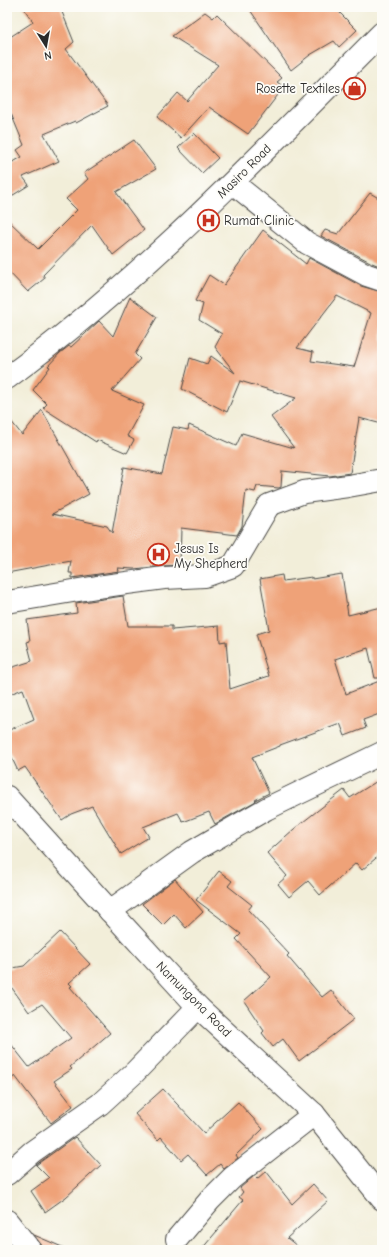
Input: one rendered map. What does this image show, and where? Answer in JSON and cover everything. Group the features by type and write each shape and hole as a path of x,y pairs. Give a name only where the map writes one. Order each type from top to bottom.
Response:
{"street":[{"name":"Masiro Road","path":"7,378 96,309 155,257 233,183 382,33"},
{"path":"233,183 307,243 367,276 382,280"},
{"path":"7,602 97,587 164,578 204,576 233,566 269,505 304,492 382,480"},
{"path":"110,911 192,852 266,809 382,753"},
{"name":"Namungona Road","path":"7,797 198,1007 314,1114 382,1199"},
{"path":"7,1174 32,1152 100,1104 134,1073 198,1007"},
{"path":"177,1239 210,1200 232,1178 314,1114"},
{"path":"7,1221 30,1250"}],"building":[{"path":"23,7 60,7 74,42 66,49 108,106 76,123 75,121 44,134 59,161 23,177 29,185 7,199 7,153 13,162 22,157 17,150 24,145 7,104 7,39 33,22"},
{"path":"248,7 334,7 357,30 339,47 334,41 310,55 291,70"},
{"path":"205,12 213,18 217,14 282,78 277,82 284,87 248,134 209,107 181,138 157,117 178,93 187,101 218,65 172,36"},
{"path":"194,133 218,158 202,173 178,148"},
{"path":"134,140 156,169 116,192 144,230 113,255 92,225 43,275 45,278 28,292 7,270 7,219 38,249 77,210 66,199 88,179 84,173"},
{"path":"370,193 382,200 382,267 321,236 325,230 338,234"},
{"path":"263,230 306,264 309,258 361,286 382,292 382,424 359,418 350,473 330,476 282,471 281,487 257,486 255,492 246,490 242,526 237,535 181,528 180,565 134,569 118,568 119,571 72,578 72,573 69,573 71,561 7,573 7,416 22,435 42,410 89,494 52,514 107,526 112,533 124,467 162,474 173,427 188,430 189,425 236,446 242,433 294,448 271,417 296,398 240,381 227,412 182,389 190,358 207,364 211,356 235,373 215,347 222,334 199,320 203,304 195,301 209,275 224,285","holes":["337,296 371,313 354,367 311,361 313,352 297,348"]},
{"path":"130,297 157,317 135,354 140,359 112,391 144,405 127,436 134,440 127,453 97,440 96,442 43,408 47,404 33,390 50,367 48,366 60,353 69,346 71,347 99,321 113,336"},
{"path":"342,574 348,615 382,607 382,678 375,678 368,648 335,659 346,694 382,680 382,713 363,720 366,728 345,736 340,723 252,757 269,793 255,800 256,801 215,824 209,812 183,822 178,813 143,827 149,837 121,854 92,806 71,814 62,820 25,767 18,771 7,748 7,731 34,719 23,689 7,695 7,669 32,661 27,642 30,641 27,620 77,613 76,603 123,596 128,626 172,626 172,630 219,626 220,642 226,641 230,689 269,676 256,634 269,630 260,579 282,575 283,581 312,577 312,579"},
{"path":"382,778 382,853 362,870 356,863 320,895 308,881 289,897 278,884 287,876 267,853 294,829 344,790 350,798"},
{"path":"219,871 232,881 228,886 252,905 248,910 289,954 287,956 322,997 331,990 354,1019 299,1061 283,1039 273,1047 262,1033 264,1031 244,1001 271,977 236,939 241,934 196,900"},
{"path":"175,879 203,912 186,928 174,914 163,925 142,904"},
{"path":"60,932 90,964 69,983 72,986 70,987 110,1033 70,1067 72,1069 54,1081 73,1106 51,1123 15,1076 7,1082 7,1039 29,1067 71,1038 42,1004 29,1012 7,981 7,969 24,966"},
{"path":"163,1089 204,1133 238,1102 263,1129 236,1155 238,1158 224,1169 220,1164 207,1175 188,1154 181,1160 161,1137 158,1140 135,1114"},
{"path":"75,1137 101,1165 66,1197 45,1212 31,1191 49,1178 36,1165"},
{"path":"266,1171 292,1204 313,1184 328,1201 287,1238 302,1250 201,1250 243,1200 239,1197 243,1192 240,1188 254,1176 257,1179"},
{"path":"34,1235 69,1250 42,1250 40,1243"}],"place":[{"name":"Rosette Textiles","path":"355,88"},
{"name":"Rumat Clinic","path":"209,220"},
{"name":"Jesus Is My Shepherd","path":"159,555"}]}
